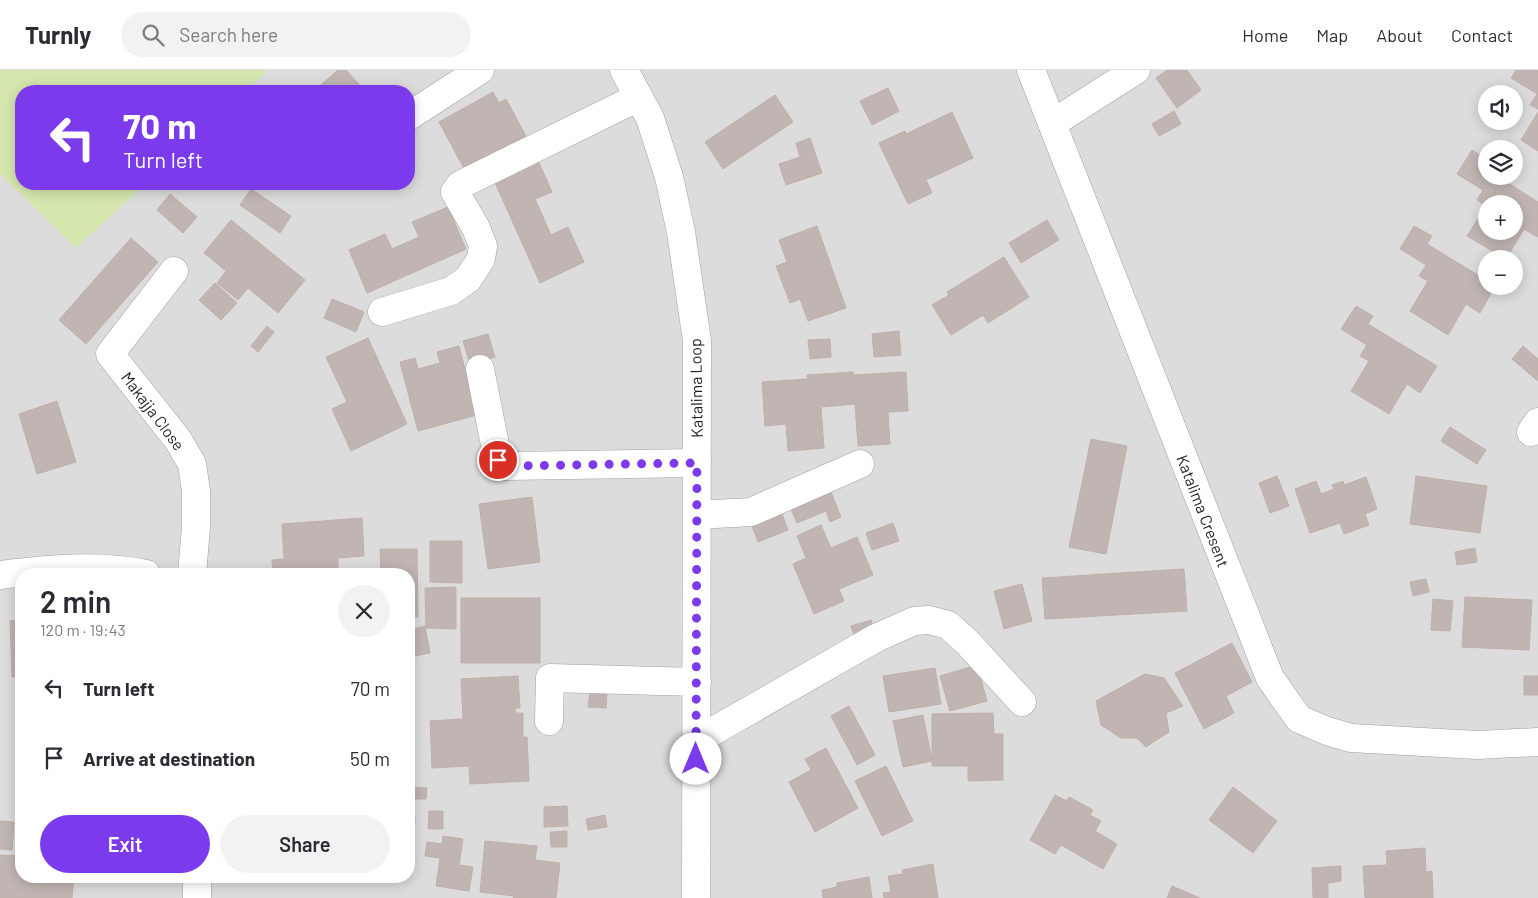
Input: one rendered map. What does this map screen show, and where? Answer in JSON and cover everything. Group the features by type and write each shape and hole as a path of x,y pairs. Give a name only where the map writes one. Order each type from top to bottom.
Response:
{"street":[{"path":"415,112 480,70"},
{"name":"Katalima Loop","path":"624,70 650,118 669,177 681,232 697,341 696,898"},
{"name":"Katalima Cresent","path":"1031,70 1270,678 1299,718 1327,731 1351,738 1477,745 1538,742"},
{"path":"1052,123 1136,70"},
{"path":"382,312 451,292 468,279 481,259 483,246 476,228 455,192 460,185 640,97"},
{"name":"Makajja Close","path":"174,271 110,354 178,440 192,464 196,491 196,527 193,568"},
{"path":"480,369 498,460 505,466 697,463"},
{"path":"697,515 751,512 860,464"},
{"path":"0,575 15,573"},
{"path":"696,741 876,638 914,621 929,620 948,626 967,642 1022,702"},
{"path":"549,722 550,678 697,682"},
{"path":"196,883 197,898"}],"shaded area":[{"path":"0,70 1538,70 1538,898 0,898"}],"green space":[{"path":"0,70 269,70 253,85 15,85 15,189 0,174"},
{"path":"16,190 139,190 76,248"}],"building":[{"path":"338,70 346,70 360,85 321,85"},
{"path":"1167,70 1187,70 1201,90 1177,108 1156,78"},
{"path":"1516,70 1538,70 1538,109 1530,105 1537,94 1511,78"},
{"path":"888,88 899,111 872,125 860,101"},
{"path":"493,92 499,103 506,99 528,140 467,174 439,122"},
{"path":"775,95 793,122 723,169 705,142"},
{"path":"1174,111 1181,124 1159,136 1152,124"},
{"path":"952,112 973,158 926,180 932,193 908,204 879,143 905,131 906,134"},
{"path":"1538,112 1538,151 1521,140"},
{"path":"810,138 822,173 786,185 779,164 800,157 796,143"},
{"path":"1472,150 1478,154 1478,185 1511,185 1538,202 1537,237 1524,229 1523,231 1523,195 1480,195 1483,190 1457,174"},
{"path":"536,156 552,192 535,199 551,235 568,227 584,262 540,283 492,176"},
{"path":"250,190 252,190 291,216 280,233 240,205"},
{"path":"170,194 197,217 183,233 157,210"},
{"path":"448,207 466,249 367,293 349,250 385,234 392,249 419,237 412,222"},
{"path":"1478,219 1478,240 1517,240 1511,250 1491,250 1467,236"},
{"path":"231,220 305,280 278,313 248,288 238,300 217,283 226,271 204,253"},
{"path":"1047,220 1059,240 1021,263 1009,243"},
{"path":"817,226 846,308 808,321 800,299 790,303 776,266 787,262 779,240"},
{"path":"1414,226 1432,236 1427,244 1478,275 1478,295 1490,295 1480,313 1466,304 1448,335 1410,311 1428,281 1419,276 1426,265 1400,249"},
{"path":"131,238 158,262 86,344 59,320"},
{"path":"1004,257 1029,297 988,323 983,315 951,335 932,305 949,295 947,292"},
{"path":"215,283 237,303 221,320 199,300"},
{"path":"332,299 364,312 356,332 324,318"},
{"path":"1356,306 1373,316 1368,324 1437,366 1420,393 1407,384 1389,414 1351,391 1369,361 1360,356 1367,345 1341,329"},
{"path":"267,326 274,332 258,352 251,346"},
{"path":"899,331 901,355 874,357 872,334"},
{"path":"488,334 495,357 470,364 463,341"},
{"path":"368,338 407,424 351,451 332,409 347,402 326,357"},
{"path":"830,339 831,357 810,359 808,340"},
{"path":"459,346 477,415 418,431 400,362 415,358 418,369 440,363 437,352"},
{"path":"1523,346 1538,359 1538,381 1512,359"},
{"path":"853,372 854,375 906,372 908,411 888,412 890,444 858,446 855,404 821,407 824,448 788,451 786,424 765,426 762,382 808,379 807,375"},
{"path":"57,401 76,462 37,474 19,414"},
{"path":"1450,427 1486,450 1477,464 1441,441"},
{"path":"1091,439 1127,446 1106,554 1069,547"},
{"path":"1277,476 1289,506 1270,513 1259,483"},
{"path":"1416,476 1487,486 1480,533 1410,524"},
{"path":"1366,477 1377,509 1365,514 1369,525 1344,534 1340,523 1310,533 1295,489 1316,481 1321,494 1334,489 1332,485 1343,481 1344,485"},
{"path":"831,492 841,517 830,522 826,511 797,523 791,509"},
{"path":"532,497 540,562 488,569 479,504"},
{"path":"782,514 788,530 758,542 752,526"},
{"path":"362,518 364,556 338,558 338,568 273,568 272,560 284,559 282,524"},
{"path":"893,523 899,541 872,550 866,533"},
{"path":"821,525 831,548 857,537 873,575 839,589 844,601 814,614 793,564 806,558 797,536"},
{"path":"430,541 462,541 462,583 430,582"},
{"path":"1475,548 1477,562 1457,565 1455,552"},
{"path":"380,549 417,549 418,617 415,617 415,568 381,568"},
{"path":"1184,569 1187,611 1045,619 1042,578"},
{"path":"1426,579 1429,592 1413,596 1410,582"},
{"path":"1022,584 1032,621 1004,629 994,591"},
{"path":"456,587 456,629 426,628 425,588"},
{"path":"1465,597 1532,600 1529,650 1462,647"},
{"path":"461,598 540,598 540,663 461,663"},
{"path":"1433,599 1453,601 1450,631 1431,630"},
{"path":"871,620 875,636 856,641 851,626"},
{"path":"10,621 15,621 15,677 12,677"},
{"path":"425,626 430,653 415,656 415,628"},
{"path":"1232,643 1252,682 1226,696 1234,713 1204,729 1175,673"},
{"path":"977,665 987,701 950,711 940,676"},
{"path":"935,668 941,704 889,712 883,676"},
{"path":"1145,674 1164,678 1183,706 1166,713 1169,732 1146,747 1137,738 1121,738 1101,725 1096,701"},
{"path":"518,676 520,708 515,708 516,713 523,713 523,737 527,737 529,781 470,784 469,766 432,768 430,721 463,719 461,679"},
{"path":"1524,676 1538,676 1538,695 1524,695"},
{"path":"590,692 607,693 606,708 588,707"},
{"path":"849,706 875,755 857,765 831,716"},
{"path":"993,713 994,734 1003,734 1003,780 968,781 968,766 932,766 932,714"},
{"path":"923,715 932,761 903,767 893,721"},
{"path":"826,748 858,808 815,832 789,782 811,770 805,759"},
{"path":"886,766 913,821 882,836 855,781"},
{"path":"415,787 427,788 426,799 415,799"},
{"path":"1233,787 1277,821 1253,853 1209,820"},
{"path":"1055,795 1067,801 1069,797 1093,810 1090,815 1101,821 1095,831 1117,844 1103,869 1061,845 1055,854 1030,840"},
{"path":"567,806 568,826 544,827 544,807"},
{"path":"429,811 443,811 443,829 428,829"},
{"path":"605,815 607,827 588,830 586,819"},
{"path":"0,821 14,822 12,850 0,849"},
{"path":"567,831 567,847 551,847 550,832"},
{"path":"443,836 463,839 459,865 473,867 469,891 436,886 440,858 425,856 427,842 442,844"},
{"path":"485,841 537,846 535,860 560,863 556,898 513,898 514,896 480,892"},
{"path":"1425,848 1426,872 1432,871 1433,898 1365,898 1363,866 1387,865 1386,851"},
{"path":"0,855 15,856 15,883 73,883 72,898 0,898"},
{"path":"933,864 938,898 884,898 883,893 891,892 888,876 903,874 902,870"},
{"path":"1341,866 1341,881 1328,883 1328,898 1313,898 1312,868"},
{"path":"869,877 872,898 823,898 822,890 837,887 837,883"},
{"path":"1172,886 1200,898 1167,898"}],"route":[{"path":"498,460 505,466 697,463 696,759"}]}
